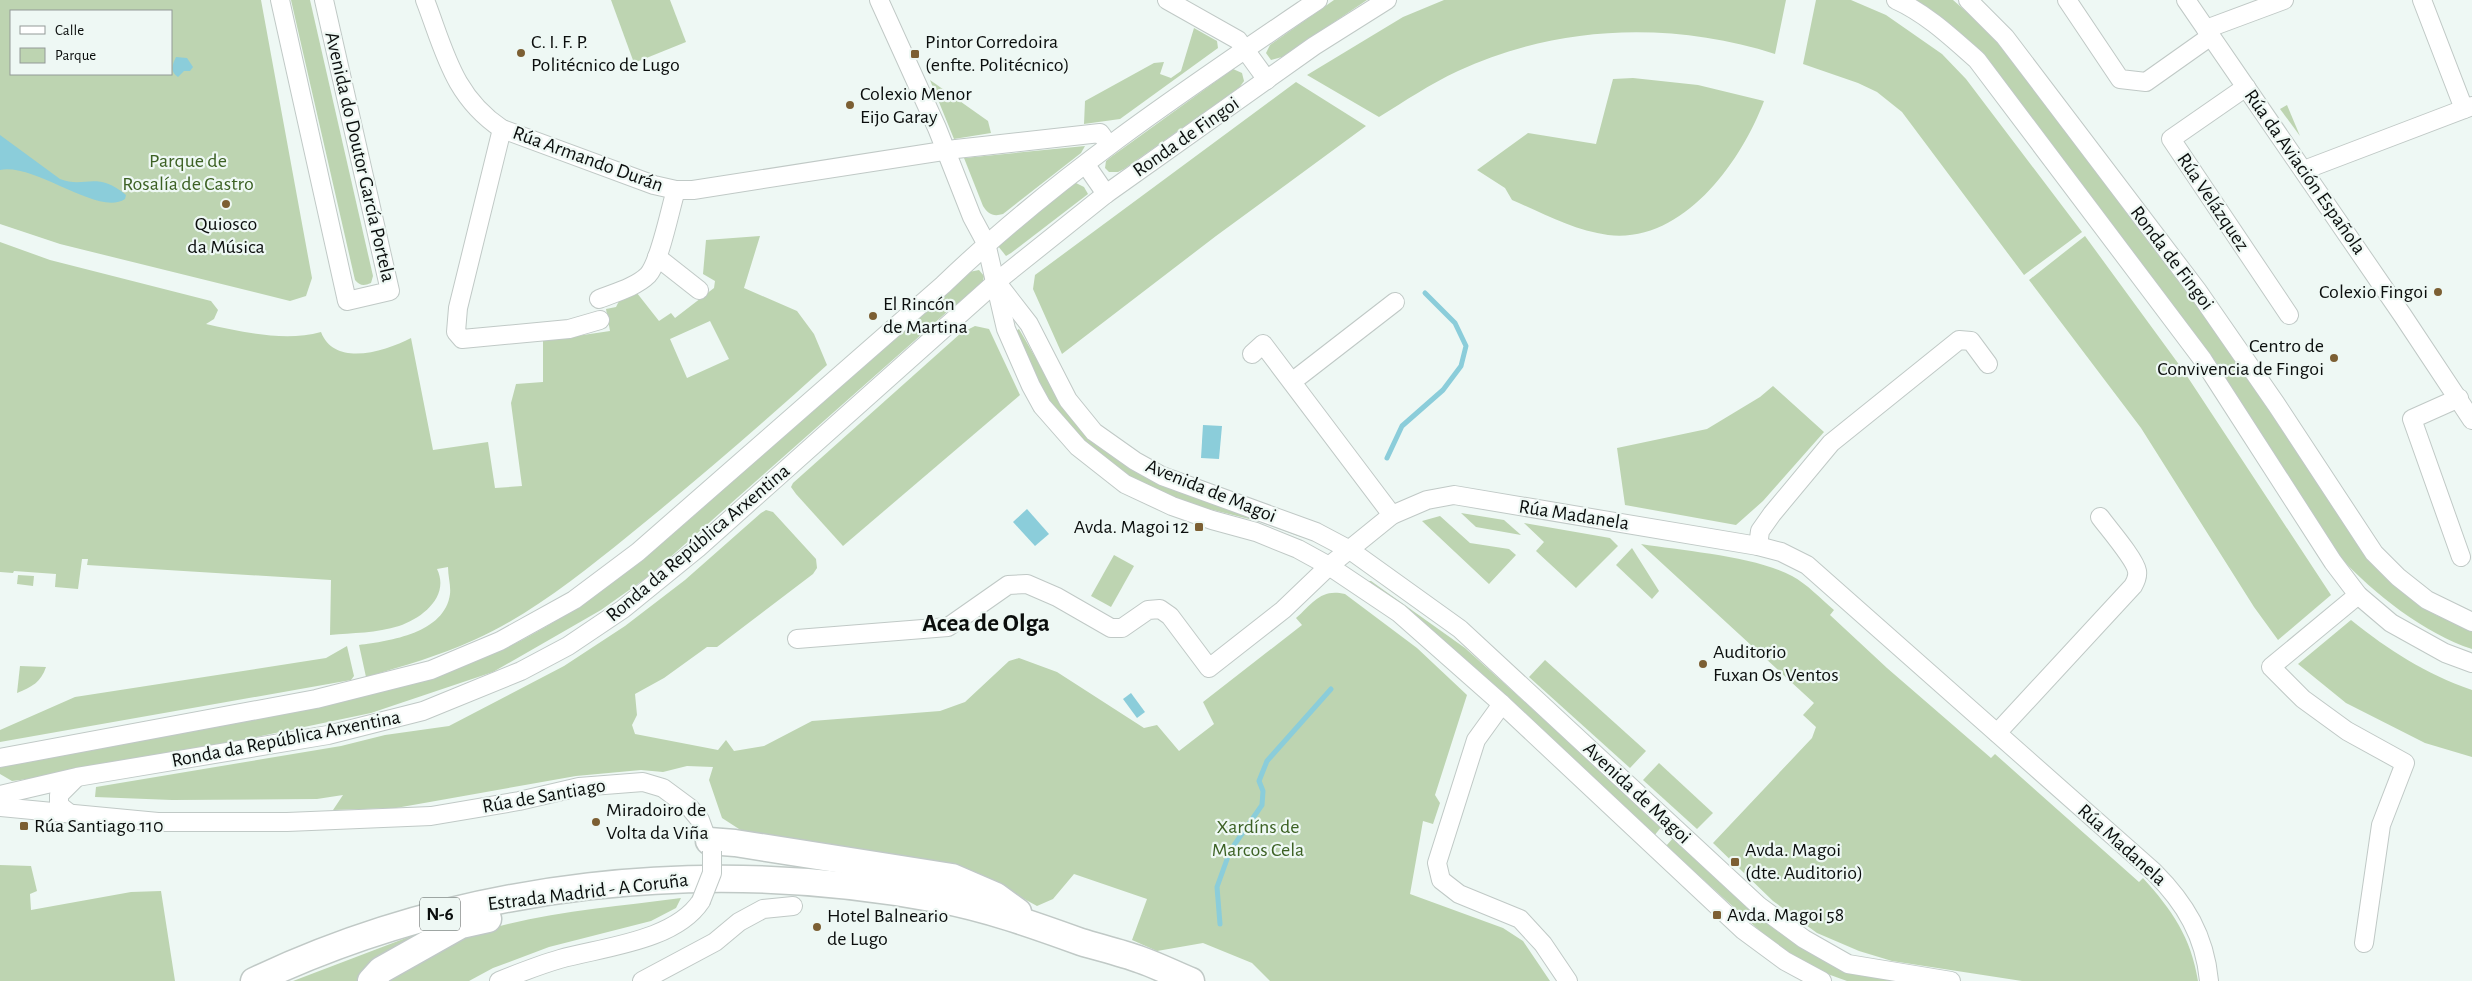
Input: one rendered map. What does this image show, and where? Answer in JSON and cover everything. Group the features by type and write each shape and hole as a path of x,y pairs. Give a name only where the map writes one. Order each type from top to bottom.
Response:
{"highway":[{"path":"710,846 735,843 952,877 996,896 1036,926"},
{"name":"Estrada Madrid - A Coruña","path":"254,981 288,965 343,944 453,910 522,896 636,881 761,878 848,884 939,899 1036,926 1142,960 1191,981"},
{"path":"371,981 381,970 461,925 636,881"},
{"path":"1086,943 1110,963 1148,981"}],"street":[{"name":"Avenida do Doutor García Portela","path":"280,0 347,301 390,291 324,0"},
{"name":"Rúa Armando Durán","path":"425,0 455,80 468,100 485,118 502,129 654,185 676,190 693,190 945,151 1100,133 1103,137"},
{"path":"879,0 986,243 996,282"},
{"path":"1167,0 1238,40 1267,80"},
{"name":"Ronda de Fingoi","path":"986,243 1123,135 1318,0"},
{"name":"Ronda de Fingoi","path":"996,282 1106,194 1267,80 1387,0"},
{"name":"Ronda de Fingoi","path":"1896,0 1910,6 1947,33 1977,60 2202,360 2333,562 2358,595 2391,623 2445,653 2472,663"},
{"name":"Ronda de Fingoi","path":"1968,0 2005,37 2197,290 2276,404 2374,553 2398,577 2427,600 2472,622"},
{"path":"2067,0 2120,79 2146,82 2209,33 2284,0"},
{"name":"Rúa da Aviación Española","path":"2186,0 2304,170 2472,420"},
{"path":"2304,170 2468,108 2422,0"},
{"name":"Rúa Velázquez","path":"2246,87 2171,139 2290,315"},
{"path":"502,129 458,308 456,332 462,339 569,329 600,320"},
{"path":"1086,165 1106,194"},
{"path":"599,299 648,275 657,257 676,190"},
{"name":"Ronda da República Arxentina","path":"0,758 316,699 431,670 500,641 574,600 638,552 943,285 986,243"},
{"path":"657,257 699,290"},
{"name":"Ronda da República Arxentina","path":"0,795 77,777 328,735 423,711 521,671 568,646 623,609 698,548 996,282"},
{"name":"Avenida de Magoi","path":"996,282 1029,324 1068,400 1094,432 1135,461 1162,476 1306,529 1350,550 1460,629 1759,906 1804,939 1848,964 1951,981"},
{"name":"Avenida de Magoi","path":"996,282 1006,329 1031,386 1042,406 1078,447 1132,487 1172,506 1212,520 1256,532 1298,549 1329,566 1399,613 1502,704 1743,930 1785,961 1822,981"},
{"path":"1293,381 1395,302"},
{"path":"1758,546 1760,531 1831,442 1931,361 1959,340 1971,341 1988,364"},
{"path":"1252,354 1263,344 1293,381 1392,515"},
{"path":"2459,398 2412,419 2461,557"},
{"name":"Rúa Madanela","path":"1350,550 1392,515 1427,500 1454,496 1758,546 1781,552 1807,565 2170,889 2193,921 2205,955 2209,981"},
{"path":"1997,733 2133,586 2137,578 2137,570 2132,560 2100,517"},
{"path":"797,638 948,627 1008,585 1027,584 1057,597 1112,628 1122,628 1148,610 1160,609 1170,616 1209,668 1283,610 1329,566 1350,550"},
{"path":"2358,595 2271,668 2303,699 2340,726 2405,763 2381,825 2364,943"},
{"path":"1502,704 1476,740 1437,863 1441,880 1459,894 1520,919 1543,944 1568,981"},
{"path":"69,813 59,805 59,795 77,777"},
{"name":"Rúa de Santiago","path":"0,807 158,822 287,822 431,816 519,801 579,787 643,782 656,785 682,801 700,820 710,846 712,873 701,901 690,915 666,930 531,968 499,981"},
{"path":"642,981 715,942 740,922 763,909 792,906"}],"green space":[{"name":"Parque de Rosalía de Castro","path":"0,0 261,0 312,278 306,296 290,301 60,244 0,224"},
{"path":"291,0 310,0 373,276 371,283 366,285 362,285 355,280"},
{"path":"611,0 670,0 686,42 634,63"},
{"path":"1334,0 1367,0 1282,57 1271,60 1266,53 1270,45"},
{"path":"1444,0 1786,0 1775,54 1736,43 1696,36 1615,33 1574,37 1535,44 1496,56 1458,71 1379,117 1307,75 1403,17"},
{"path":"1816,0 1851,0 1886,15 1942,54 1966,79 2082,232 2024,275 1902,112 1877,92 1858,83 1803,64"},
{"path":"1913,0 1953,0 1985,28 2023,73 2205,314 2369,561 2402,592 2436,615 2472,630 2472,649 2454,642 2418,623 2384,598 2340,557 1992,67"},
{"path":"1194,28 1217,41 1218,48 1120,119 1084,124 1085,101 1154,63 1164,62 1160,74 1171,78 1181,71"},
{"path":"1233,69 1242,73 1244,81 1239,88 1124,169 1118,172 1109,172 1105,168 1106,161 1111,157"},
{"path":"1633,78 1698,85 1764,101 1754,125 1724,173 1684,213 1661,226 1635,234 1608,235 1596,233 1559,221 1512,200 1505,188 1477,170 1528,133 1596,144 1613,79"},
{"path":"930,80 988,121 991,133 954,139"},
{"path":"1296,82 1366,126 1216,236 1062,354 1033,289 1035,275"},
{"path":"2287,105 2300,136 2280,109"},
{"path":"1085,146 1081,153 1003,214 999,215 991,214 983,206 964,158"},
{"path":"1074,182 1084,187 1088,194 1006,256 998,246"},
{"path":"760,236 744,288 797,311 814,334 827,365 704,473 592,565 515,619 474,640 434,656 366,677 359,645 386,641 414,633 438,618 446,607 450,594 448,567 437,569 440,588 437,597 432,605 417,618 399,626 382,630 330,635 331,580 87,565 88,559 82,559 78,589 55,587 56,574 0,572 0,242 50,260 211,301 218,310 214,319 206,324 249,333 278,336 307,335 321,332 328,343 337,350 349,353 362,353 388,348 411,338 433,450 488,442 495,488 522,486 511,403 516,384 543,382 543,341 610,331 606,309 616,307 622,295 633,288 659,321 671,313 675,318 714,288 715,281 703,274 706,240","holes":["710,321 729,359 687,378 670,339"]},
{"path":"2085,236 2183,370 2331,595 2278,640 2254,607 2141,428 2029,280"},
{"path":"979,270 984,276 982,286 948,311 649,576 601,610 493,672 371,713 223,744 28,779 12,781 0,774 0,768 9,764 271,716 381,692 453,670 522,640 597,594 666,540 818,403 969,272"},
{"path":"975,326 989,329 1020,395 843,546 796,494 791,487 793,483 961,333"},
{"path":"1019,329 1056,393 1104,448 1302,534 1301,537 1261,522 1197,506 1128,480 1070,430 1042,391 1014,332"},
{"path":"1773,386 1824,432 1763,501 1736,525 1625,505 1617,448 1707,429 1760,397"},
{"name":"Xardíns de Marcos Cela","path":"766,510 773,512 816,559 817,568 813,574 717,647 707,647 664,678 635,694 637,715 632,725 635,734 718,750 726,740 734,751 764,746 812,721 940,711 965,702 1009,661 1019,658 1057,672 1144,728 1157,725 1179,751 1214,724 1203,702 1302,625 1296,618 1318,598 1330,593 1345,594 1417,648 1467,695 1435,795 1440,803 1433,824 1423,821 1410,894 1503,928 1523,941 1550,981 1270,981 1252,963 1203,943 1157,951 1132,940 1147,899 1074,874 1053,899 1037,906 1004,888 756,840 722,818 709,780 713,767 687,766 663,772 641,770 576,776 396,808 333,810 343,795 317,799 172,800 95,797 96,787 341,746 385,735 449,726 564,666 625,626 685,580"},
{"path":"1461,513 1504,520 1521,535 1476,527"},
{"path":"1440,516 1470,543 1509,549 1516,555 1489,584 1422,521"},
{"path":"1524,523 1610,538 1618,546 1576,588 1536,551 1544,542"},
{"path":"1641,544 1739,559 1777,569 1803,583 1834,610 1830,615 1887,668 1991,758 1995,754 2139,882 2143,878 2163,901 2179,925 2191,951 2198,981 2022,981 1892,961 1859,951 1817,933 1773,901 1713,843 1812,738 1816,727 1803,715 1814,703"},
{"path":"1632,548 1659,591 1652,599 1616,565"},
{"path":"1114,555 1134,566 1111,607 1091,596"},
{"path":"18,575 34,576 33,586 17,584"},
{"path":"1367,581 1371,581 1465,648 1662,826 1654,836"},
{"path":"2351,620 2380,642 2423,669 2472,690 2472,757 2425,743 2346,703 2298,664"},
{"path":"347,646 354,676 351,680 0,742 0,730 75,697 326,658"},
{"path":"1545,660 1646,751 1630,768 1529,677"},
{"path":"20,666 46,667 41,677 35,683 17,693"},
{"path":"1659,763 1713,813 1697,829 1643,780"},
{"path":"1674,837 1745,904 1783,935 1828,960 1893,981 1847,981 1822,972 1780,949 1666,846"},
{"path":"0,865 31,866 37,891 30,894 31,910 131,892 161,891 175,981 0,981"},
{"path":"681,898 676,908 651,921 549,947 493,968 469,981 384,981 446,946 486,930 558,914"},
{"path":"446,928 362,981 293,981 419,933"}],"water":[{"path":"176,57 187,58 193,67 190,71 184,71 178,77 172,68"},
{"path":"0,135 60,179 69,182 91,181 107,183 126,195 125,199 113,203 99,201 31,174 15,170 0,170"},
{"path":"1203,425 1222,426 1219,459 1201,458"},
{"path":"1027,509 1049,534 1035,546 1013,522"},
{"path":"1131,693 1145,712 1137,718 1123,699"}],"waterway":[{"path":"1387,458 1402,426 1443,390 1461,366 1466,346 1455,323 1425,293"},
{"path":"1220,924 1217,887 1230,851 1262,805 1263,791 1259,781 1267,761 1331,689"}],"place":[{"name":"C. I. F. P. Politécnico de Lugo","path":"521,53"},
{"name":"Pintor Corredoira (enfte. Politécnico)","path":"915,54"},
{"name":"Colexio Menor Eijo Garay","path":"850,105"},
{"name":"Quiosco da Música","path":"226,204"},
{"name":"Colexio Fingoi","path":"2438,292"},
{"name":"El Rincón de Martina","path":"873,316"},
{"name":"Centro de Convivencia de Fingoi","path":"2334,358"},
{"name":"Avda. Magoi 12","path":"1199,527"},
{"name":"Auditorio Fuxan Os Ventos","path":"1703,664"},
{"name":"Miradoiro de Volta da Viña","path":"596,822"},
{"name":"Rúa Santiago 110","path":"24,826"},
{"name":"Avda. Magoi (dte. Auditorio)","path":"1735,862"},
{"name":"Avda. Magoi 58","path":"1717,915"},
{"name":"Hotel Balneario de Lugo","path":"817,927"}],"district":[{"name":"Acea de Olga","path":"986,623"}]}
